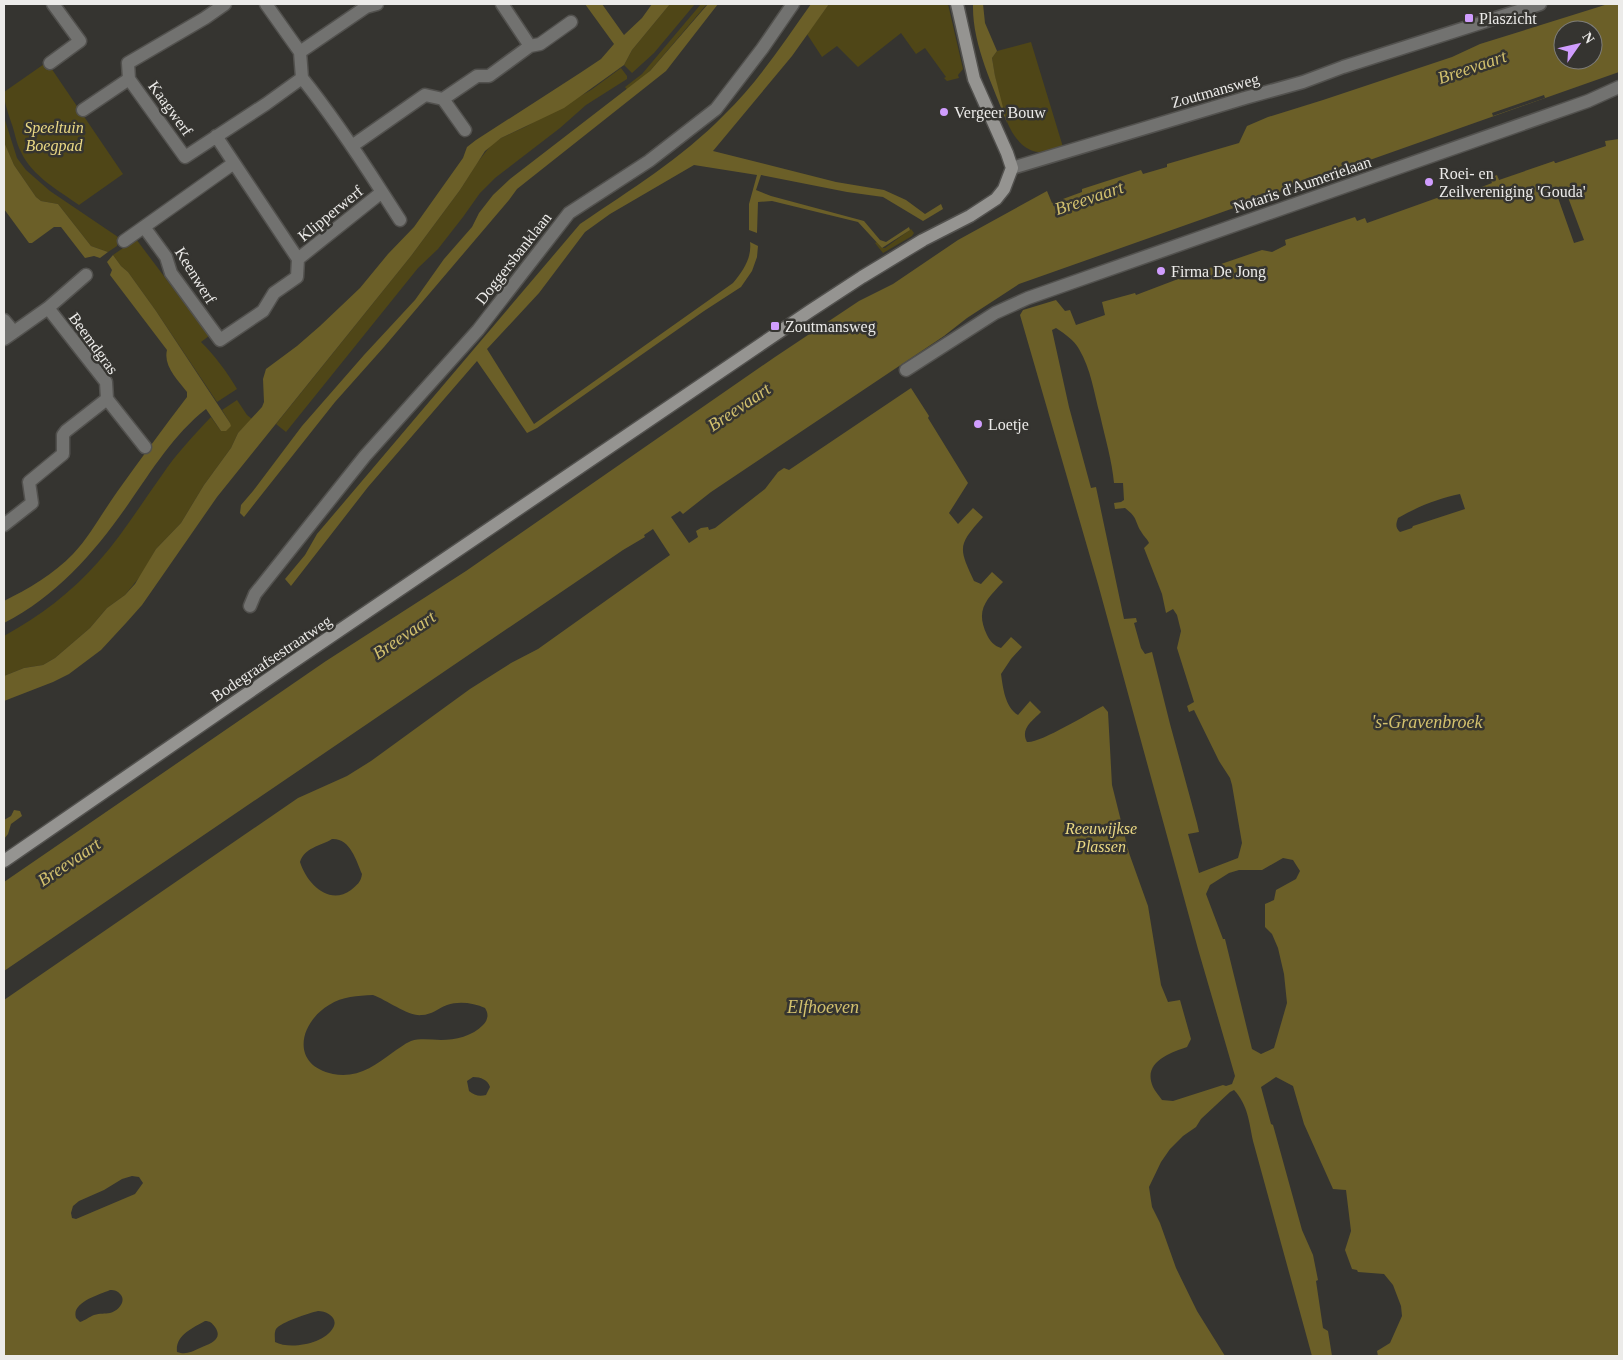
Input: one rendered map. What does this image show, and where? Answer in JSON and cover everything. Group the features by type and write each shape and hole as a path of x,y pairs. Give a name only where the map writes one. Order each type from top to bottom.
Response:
{"main road":[{"path":"957,4 974,78 1012,168"},
{"name":"Bodegraafsestraatweg","path":"4,861 290,664 862,277 880,272 897,264 923,240 962,221 996,199 1004,189 1012,168"}],"street":[{"path":"50,63 80,41 54,4"},
{"name":"Kaagwerf","path":"216,136 186,156 129,78 128,63 225,4"},
{"path":"266,4 300,52 302,78 216,136 298,260"},
{"path":"300,52 366,7 377,4"},
{"path":"502,4 530,46"},
{"name":"Doggersbanklaan","path":"250,606 255,594 365,456 478,330 569,213 649,161 716,109 762,50 793,4"},
{"name":"Zoutmansweg","path":"1012,168 1303,82 1343,67 1540,4"},
{"path":"444,99 477,76 489,76 530,46 540,44 571,22"},
{"name":"Kaagwerf","path":"83,110 129,78"},
{"name":"Klipperwerf","path":"302,78 324,105 400,220"},
{"name":"Notaris d'Aumerielaan","path":"906,370 995,313 1030,297 1588,101 1619,87"},
{"path":"352,146 425,95 444,99 465,130"},
{"path":"124,240 234,163"},
{"name":"Klipperwerf","path":"220,340 263,311 274,294 297,277 298,260 382,192"},
{"name":"Keenwerf","path":"144,227 166,257 171,273 220,340"},
{"name":"Beemdgras","path":"9,336 48,308 86,275"},
{"name":"Beemdgras","path":"48,308 106,382 107,399 145,447"},
{"path":"4,320 9,336"},
{"name":"Beemdgras","path":"4,525 32,503 29,482 64,454 63,435 66,431 107,399"}],"green space":[{"path":"670,4 695,4 654,53 632,73 624,65 632,50"},
{"path":"701,4 707,4 638,85 628,91 625,87 642,74"},
{"path":"829,4 948,4 963,69 958,75 959,78 947,81 925,48 916,54 901,33 858,67 837,46 822,57 807,34"},
{"path":"1031,42 1063,147 1044,152 1033,151 1023,145 1008,124 999,96 992,58 997,51"},
{"name":"Speeltuin Boegpad","path":"47,62 123,174 79,205 46,182 26,161 18,145 5,104 4,92"},
{"path":"621,68 627,79 586,105 560,128 495,178 480,193 438,249 418,268 286,432 276,424 411,256 491,145 591,90"},
{"path":"4,117 17,158 26,170 50,191 118,237 117,246 108,252 91,246 58,204 41,201 36,197 14,165 4,143"},
{"path":"911,229 914,233 912,236 883,253 875,243 877,242 882,248 885,248"},
{"path":"136,239 209,336 201,342 220,364 237,389 217,402 156,311 128,272 113,255"},
{"path":"237,400 252,419 238,433 231,448 204,485 181,523 156,549 142,574 125,595 107,608 90,628 55,658 43,665 24,668 4,676 4,636 55,603 89,572 132,519 167,467 185,445 211,417 221,431 230,423 222,410"}],"water":[{"path":"585,4 602,4 624,35 642,18 652,4 670,4 632,50 624,65 564,108 501,138 485,151 460,190 411,256 217,497 142,605 101,650 69,674 4,701 4,676 24,668 43,665 55,658 90,628 107,608 125,595 135,584 156,549 181,523 204,485 231,448 238,433 262,407 264,402 263,379 266,369 297,346 360,288 388,254 414,227 463,158 467,147 601,59 614,44"},
{"path":"708,4 718,4 666,71 517,189 384,347 335,402 244,517 240,513 241,505 302,426 415,300 444,259 472,227 479,213 493,195 510,179 650,71"},
{"path":"811,4 829,4 792,56 713,151 836,182 884,190 906,200 925,214 941,204 943,209 923,221 883,197 761,175 756,190 771,196 864,221 880,240 886,242 909,227 910,230 882,248 858,222 772,201 758,202 757,233 749,230 749,204 757,175 694,165 610,214 585,232 539,293 487,349 534,424 733,283 746,264 750,253 750,242 758,246 757,257 752,271 741,287 537,428 527,433 477,361 368,487 291,586 285,579 305,555 317,534 580,224 655,173 708,131 759,75"},
{"path":"973,4 983,4 985,23 997,51 992,58 1007,123 980,50 976,35"},
{"name":"Reeuwijkse Plassen","path":"1608,4 1619,4 1619,72 1019,284 711,492 683,514 680,511 671,517 689,543 698,537 696,531 701,528 708,527 709,530 715,528 765,489 778,472 784,468 789,470 911,388 968,483 949,513 958,524 973,508 983,517 965,541 963,553 974,581 981,584 992,572 1003,582 987,600 982,612 982,619 987,635 994,645 1001,648 1011,637 1022,647 1001,674 1005,697 1014,712 1018,715 1030,701 1041,712 1026,729 1025,737 1027,742 1053,733 1103,706 1108,712 1112,785 1129,853 1148,906 1161,985 1168,1002 1180,1000 1191,1039 1187,1047 1173,1052 1154,1065 1151,1071 1153,1087 1162,1100 1173,1101 1223,1085 1232,1084 1235,1076 1198,949 1098,584 1020,315 1023,310 1056,300 1065,311 1070,310 1076,325 1105,315 1102,302 1135,293 1136,295 1262,250 1272,252 1286,245 1285,240 1355,217 1357,221 1365,218 1367,223 1448,194 1450,199 1492,183 1490,178 1497,175 1499,180 1606,146 1605,141 1619,139 1619,1356 1378,1356 1377,1351 1390,1343 1402,1316 1401,1306 1393,1285 1384,1274 1358,1272 1352,1269 1345,1250 1351,1231 1346,1190 1333,1189 1304,1124 1293,1086 1276,1077 1261,1087 1302,1230 1313,1255 1318,1280 1316,1281 1323,1328 1328,1331 1332,1356 1312,1356 1247,1114 1239,1096 1234,1090 1170,1149 1161,1162 1149,1187 1152,1207 1160,1223 1176,1268 1197,1311 1225,1356 4,1356 4,1000 298,798 347,776 371,761 470,689 511,663 538,649 670,555 653,529 644,535 645,537 623,550 4,971 4,882 326,661 466,571 775,357 859,301 893,284 958,240 1047,191 1052,203 1082,192 1082,189 1141,170 1143,174 1167,167 1167,164 1239,143 1247,126 1268,117 1452,57 1480,44 1553,21 1553,70 1603,70 1603,20 1557,20","holes":["1056,328 1066,335 1075,343 1083,357 1092,381 1112,466 1114,483 1123,483 1124,500 1114,503 1115,509 1125,508 1134,518 1149,543 1144,548 1162,594 1166,613 1173,609 1177,615 1181,631 1177,648 1194,702 1187,706 1189,712 1194,710 1232,785 1242,843 1238,858 1199,873 1188,834 1199,832 1152,652 1145,654 1141,648 1134,623 1137,622 1136,618 1124,619 1096,487 1091,488 1069,407 1052,330","1460,494 1465,509 1400,532 1398,530 1396,525 1398,518 1436,500","332,839 343,842 348,846 362,874 358,883 351,890 343,894 327,894 313,885 300,862 309,850","1283,858 1293,860 1300,871 1296,879 1276,890 1274,900 1265,904 1265,927 1272,934 1278,948 1284,974 1287,1003 1274,1048 1261,1054 1252,1049 1225,939 1223,939 1206,894 1210,885 1229,873 1239,870 1262,870","373,995 404,1011 417,1015 429,1014 444,1006 461,1003 485,1008 487,1017 483,1025 469,1035 452,1039 411,1041 372,1067 350,1075 333,1074 319,1069 310,1062 305,1053 306,1032 311,1022 319,1013 334,1002 345,998","473,1077 484,1079 490,1087 486,1095 479,1096 469,1091 467,1081","132,1176 139,1177 143,1183 135,1194 76,1219 72,1218 73,1206 79,1201 104,1190 122,1179","110,1290 118,1292 123,1300 118,1308 113,1312 94,1315 80,1322 76,1318 76,1312 82,1303","318,1311 325,1312 333,1318 334,1324 329,1334 315,1342 306,1344 289,1345 275,1342 276,1329 279,1326","205,1321 211,1322 215,1327 218,1335 217,1338 211,1343 191,1352 177,1352 177,1346 182,1337 195,1326"]},
{"path":"4,142 14,165 36,197 41,201 58,204 91,246 108,252 100,258 94,256 85,258 61,227 54,227 32,243 29,243 4,209"},
{"path":"113,255 128,272 156,311 231,426 226,431 221,431 206,409 194,419 164,453 116,521 89,555 41,600 4,623 4,601 58,568 73,554 187,397 187,392 169,367 166,356 167,350 110,275 112,270 107,262"},
{"path":"14,810 20,811 22,816 11,824 8,834 4,839 4,820 11,816"}],"pier":[{"path":"1544,95 1545,98 1493,116 1492,113"},
{"path":"1566,192 1584,240 1574,243 1557,195"}],"place":[{"name":"Plaszicht","path":"1469,18"},
{"name":"Vergeer Bouw","path":"944,112"},
{"name":"Roei- en Zeilvereniging 'Gouda'","path":"1429,182"},
{"name":"Firma De Jong","path":"1161,271"},
{"name":"Zoutmansweg","path":"775,326"},
{"name":"Loetje","path":"978,424"}],"water label":[{"name":"Breevaart","path":"1472,67"},
{"name":"Breevaart","path":"1089,198"},
{"name":"Breevaart","path":"739,407"},
{"name":"Breevaart","path":"404,635"},
{"name":"'s-Gravenbroek","path":"1427,722"},
{"name":"Breevaart","path":"69,862"},
{"name":"Elfhoeven","path":"823,1007"}]}
